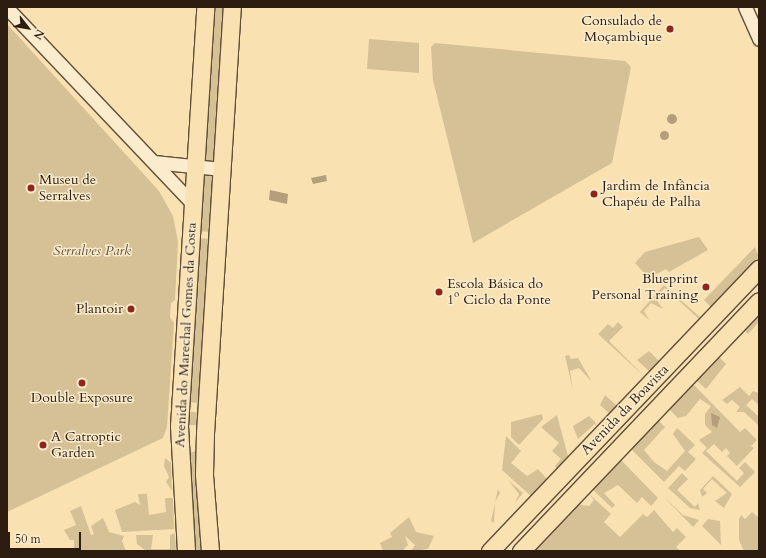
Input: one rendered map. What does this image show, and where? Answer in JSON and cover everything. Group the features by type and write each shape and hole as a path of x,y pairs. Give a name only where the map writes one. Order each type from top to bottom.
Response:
{"main road":[{"name":"Avenida do Marechal Gomes da Costa","path":"186,551 179,426 205,7"},
{"name":"Avenida do Marechal Gomes da Costa","path":"210,551 204,474 232,7"},
{"name":"Avenida da Boavista","path":"490,551 759,269"},
{"name":"Avenida da Boavista","path":"521,551 759,301"}],"street":[{"path":"745,7 759,39"},
{"path":"7,8 193,204"},
{"path":"154,162 222,169"}],"green space":[{"path":"209,7 228,7 218,162 202,163"},
{"name":"Serralves Park","path":"7,24 159,191 173,216 178,242 175,300 171,303 170,317 174,323 167,427 163,438 7,512"},
{"path":"369,39 419,43 419,73 367,69"},
{"path":"435,43 625,61 631,67 612,163 473,243 433,80 431,47"},
{"path":"200,173 215,173 213,232 195,231"},
{"path":"699,237 708,250 669,272 666,269 649,278 635,263 645,252"},
{"path":"195,238 213,239 206,360 201,360 199,390 203,403 185,402 187,362 193,361 194,333 189,333"},
{"path":"755,247 759,257 711,307 704,300"},
{"path":"664,285 701,318 700,320 665,288 655,298 663,309 651,303 644,311 649,320 640,312"},
{"path":"759,312 759,322 748,334 743,329"},
{"path":"618,322 623,327 609,341 645,377 598,334 608,324 613,328"},
{"path":"649,351 660,362 650,372 637,360"},
{"path":"569,355 571,359 578,358 592,382 579,368 570,371 573,390 565,356"},
{"path":"717,355 726,364 706,389 695,379"},
{"path":"691,382 740,432 745,428 757,440 751,446 754,448 737,466 727,456 730,453 726,448 722,452 714,444 706,451 737,481 744,473 739,468 745,462 755,472 740,487 702,453 707,448 699,440 712,432 705,425 705,414 711,406 700,399 686,416 678,418 668,408"},
{"path":"740,387 749,396 753,391 759,393 759,405 752,399 746,405 759,417 759,426 744,412 736,412 740,407 732,400 727,404 722,400"},
{"path":"605,395 617,406 610,414 600,405"},
{"path":"184,411 203,413 197,433 197,425 184,425"},
{"path":"542,414 543,419 519,445 511,437 511,422"},
{"path":"557,415 568,456 557,469 555,466 561,459 552,451 559,443 541,427"},
{"path":"589,416 596,423 578,439 573,426"},
{"path":"657,419 665,427 644,450 654,462 667,471 685,451 673,434 677,428 695,445 688,452 696,459 685,471 679,466 664,482 630,448"},
{"path":"506,436 521,451 511,463 527,476 538,469 547,479 531,496 502,470"},
{"path":"196,443 198,444 205,551 191,551 186,454 196,451"},
{"path":"165,458 171,463 172,491 166,482 169,477 164,466"},
{"path":"620,459 658,498 651,506 642,497 637,503 618,485 604,493 615,505 612,508 591,488"},
{"path":"682,473 688,479 677,490 695,507 698,503 700,510 690,508 668,488"},
{"path":"713,476 732,494 724,508 715,501 727,493 712,479 703,489 707,493 702,497 700,490"},
{"path":"508,480 523,493 515,503 519,494"},
{"path":"498,489 500,493 495,502"},
{"path":"587,492 611,514 604,522 620,537 643,514 647,517 654,510 673,532 677,528 686,537 676,547 680,551 532,551 576,504 589,506 594,500"},
{"path":"138,494 147,494 149,515 166,512 165,498 173,498 174,529 122,532 115,510 135,502 140,505"},
{"path":"663,496 683,515 699,520 693,527"},
{"path":"495,503 494,523 491,521"},
{"path":"81,506 91,535 94,534 91,526 103,518 109,532 124,536 122,541 126,551 74,551 74,540 70,540 64,530 76,525 70,511"},
{"path":"752,512 759,518 759,551 744,551 739,540 739,519 741,515 745,519"},
{"path":"409,517 416,532 434,536 428,549 411,551 415,545 405,536 408,545 402,551 383,551 380,543 392,537 390,533"},
{"path":"708,519 720,521 721,545 702,526"},
{"path":"175,533 176,551 146,551 137,544 136,535 153,535 151,549 170,549 170,535"}],"shaded area":[{"path":"672,114 677,119 672,124 667,119"},
{"path":"664,130 669,135 664,140 659,135"},
{"path":"326,175 327,181 313,184 311,178"},
{"path":"270,190 288,194 287,204 269,200"},
{"path":"711,413 720,417 717,428 712,425"}],"place":[{"name":"Consulado de Moçambique","path":"670,29"},
{"name":"Museu de Serralves","path":"31,188"},
{"name":"Jardim de Infância Chapéu de Palha","path":"594,194"},
{"name":"Blueprint Personal Training","path":"706,287"},
{"name":"Escola Básica do 1º Ciclo da Ponte","path":"439,292"},
{"name":"Plantoir","path":"131,309"},
{"name":"Double Exposure","path":"82,383"},
{"name":"A Catroptic Garden","path":"43,445"}]}
